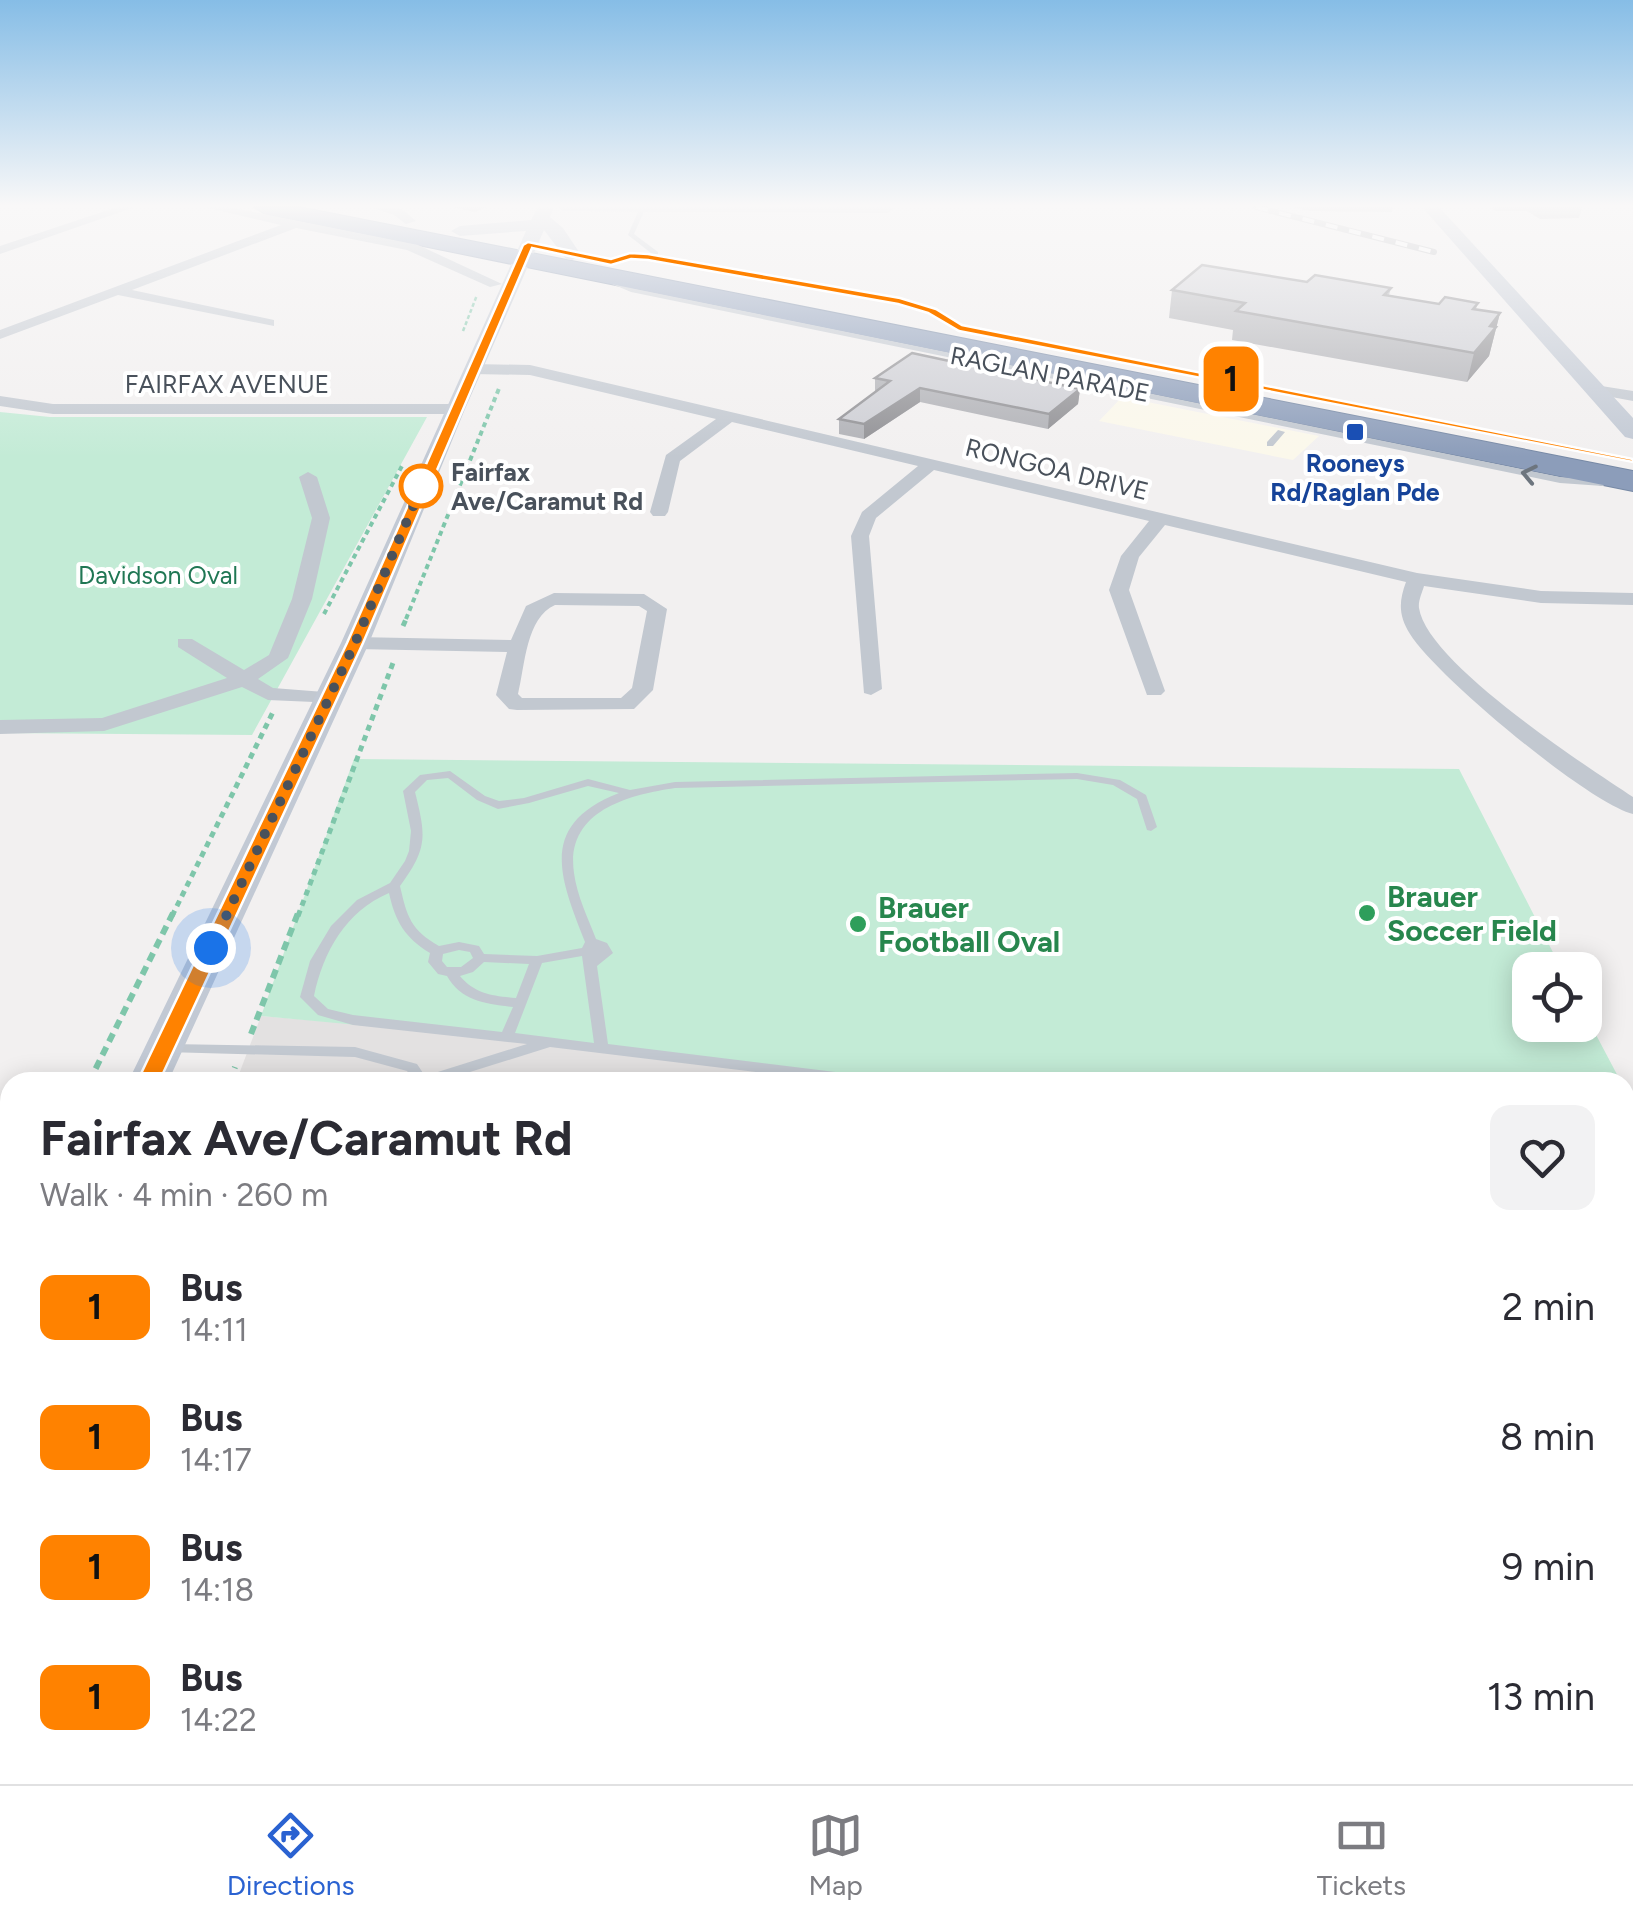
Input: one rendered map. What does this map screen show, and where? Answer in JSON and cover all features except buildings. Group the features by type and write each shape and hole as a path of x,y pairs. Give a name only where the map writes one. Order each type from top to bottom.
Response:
{"highway":[{"name":"RAGLAN PARADE","path":"723,290 1630,473"},
{"name":"RAGLAN PARADE","path":"746,290 959,327 1630,473"}],"main road":[{"path":"153,1072 355,643 473,369 494,290"},
{"path":"1505,290 1633,432"}],"street":[{"path":"0,335 118,291 269,324"},
{"name":"RONGOA DRIVE","path":"473,369 530,370 1417,579 1525,596 1633,600"},
{"path":"1595,390 1633,396"},
{"name":"FAIRFAX AVENUE","path":"0,401 53,408 454,409"},
{"path":"658,512 672,459 728,416"},
{"path":"871,689 860,536 868,516 931,464"},
{"path":"0,727 104,724 242,680 278,658 302,599 321,518 308,477"},
{"path":"1154,692 1119,590 1130,556 1160,519"},
{"path":"1417,579 1408,607 1414,628 1434,652 1486,701 1570,766 1633,806"},
{"path":"644,600 657,609 642,690 626,704 516,704 507,695 519,646 530,610 539,602 644,600"},
{"path":"185,643 242,680 281,697 330,698"},
{"path":"355,643 519,646"}],"lane":[{"name":"RAGLAN PARADE","path":"832,290 914,305 959,327"},
{"path":"1270,444 1281,432"},
{"path":"795,1072 353,1020 323,1012 308,997 311,971 342,918 375,892 394,886 414,860 421,836 409,791 424,777 450,774 481,798 498,805 588,782 624,792 675,785 1077,776 1116,782 1142,796 1151,827"},
{"path":"602,1048 589,952 572,890 568,852 587,817 624,792"},
{"path":"394,886 400,916 412,937 438,951 458,946 474,949 480,958"},
{"path":"438,951 435,962 443,972 474,967 480,958"},
{"path":"480,958 537,960 589,952"},
{"path":"507,1037 537,960"},
{"path":"451,972 462,989 474,996 522,1002"},
{"path":"455,1072 550,1042"},
{"path":"164,1048 355,1052 415,1072"}],"path":[{"path":"462,333 492,290"},
{"path":"233,1072 261,1016 390,665 426,657 432,639 401,632 500,386 509,380"},
{"path":"324,613 405,460"},
{"path":"93,1072 281,697"}],"shaded area":[{"path":"1122,397 1319,436 1293,460 1099,421"},
{"path":"261,1016 491,1035 793,1072 240,1072"}],"green space":[{"name":"Davidson Oval","path":"0,412 50,417 427,417 252,735 0,733"},
{"path":"354,759 1459,769 1553,952 1512,952 1512,1042 1600,1042 1616,1072 786,1072 602,1048 261,1016"}],"bus line":[{"name":"1","path":"153,1072 355,643 507,290"},
{"name":"1","path":"834,290 914,305 959,327 1633,459"}],"place":[{"name":"Rooneys Rd/Raglan Pde","path":"1355,432"},
{"name":"Fairfax Ave/Caramut Rd","path":"421,486"},
{"name":"Brauer Soccer Field","path":"1367,913"},
{"name":"Brauer Football Oval","path":"858,924"}],"route":[{"path":"211,948 355,643 426,476 421,486"}]}
